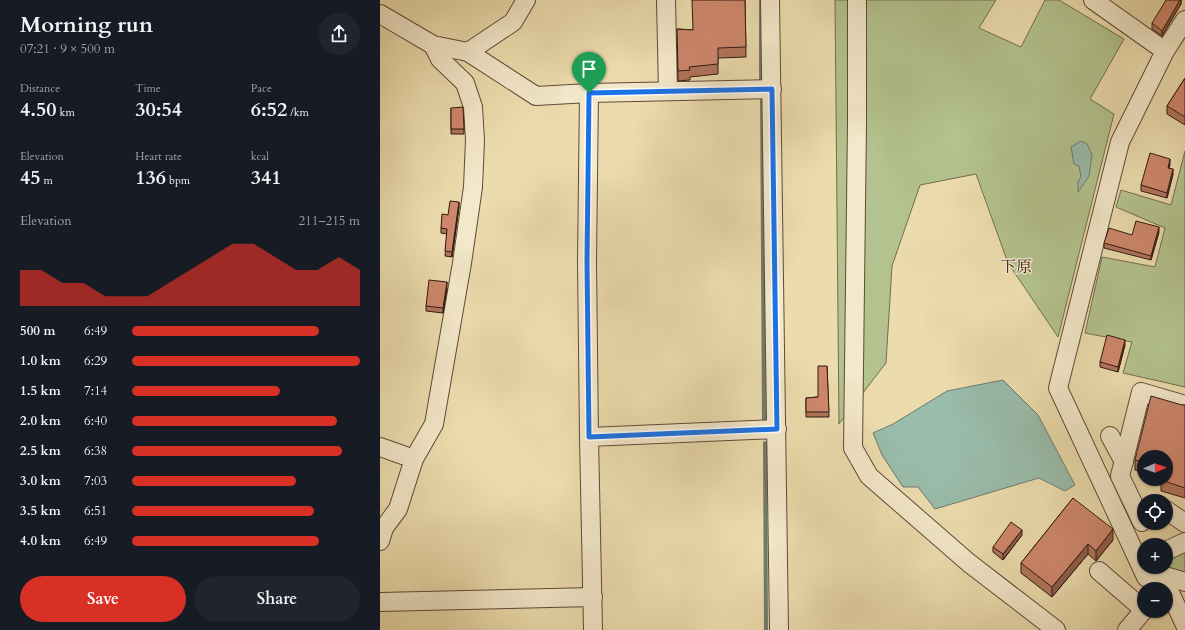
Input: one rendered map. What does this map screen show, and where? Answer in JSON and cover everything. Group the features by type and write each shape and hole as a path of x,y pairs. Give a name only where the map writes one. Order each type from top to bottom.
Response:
{"street":[{"path":"468,52 513,22 526,0"},
{"path":"666,0 668,91"},
{"path":"770,0 779,630"},
{"path":"857,0 853,448 869,476 969,563 1056,630"},
{"path":"1093,0 1166,51"},
{"path":"382,11 433,45 468,52 536,96 589,93 772,89"},
{"path":"1137,555 1058,388 1120,142 1166,51 1185,20"},
{"path":"380,541 384,528 398,510 414,459 434,424 462,263 473,187 475,140 473,107 465,83 440,59 433,45"},
{"path":"589,93 587,262 593,630"},
{"path":"1137,510 1120,476 1142,392 1185,405"},
{"path":"589,437 777,429"},
{"path":"1110,436 1124,462"},
{"path":"380,447 414,459"},
{"path":"1173,515 1185,523"},
{"path":"1126,534 1137,526"},
{"path":"1173,548 1185,542"},
{"path":"1099,571 1144,610 1127,630"},
{"path":"1145,574 1146,577 1162,575 1185,582"},
{"path":"1162,575 1185,625"},
{"path":"380,602 593,597"}],"green space":[{"path":"835,0 996,0 979,28 1021,47 1045,0 1059,0 1124,39 1090,99 1114,114 1058,337 1008,263 976,174 920,185 892,266 886,363 839,424"},
{"path":"1185,151 1185,387 1123,373 1132,342 1085,333 1102,257 1155,267 1165,228 1116,207 1121,190 1171,205"},
{"path":"1185,551 1185,574 1173,570 1173,559"}],"shaded area":[{"path":"1081,141 1087,144 1092,155 1089,176 1078,192 1078,182 1081,177 1079,166 1074,164 1071,147"},
{"path":"1003,380 1038,415 1075,485 1065,491 1039,478 935,509 918,487 903,487 882,455 873,433 893,424 947,391"}],"building":[{"path":"692,0 745,0 746,47 718,48 718,64 689,67 690,70 678,71 677,29 693,30"},
{"path":"1166,0 1180,0 1162,31 1152,23"},
{"path":"1185,78 1185,117 1167,106"},
{"path":"463,107 464,129 451,129 451,108"},
{"path":"1150,153 1170,159 1168,168 1173,169 1167,193 1141,185"},
{"path":"450,201 459,202 452,252 445,251 447,229 441,228 442,214 448,215"},
{"path":"1136,221 1159,227 1151,256 1104,243 1109,228 1132,235"},
{"path":"429,280 447,282 443,308 426,306"},
{"path":"1107,335 1125,340 1118,367 1100,362"},
{"path":"818,366 827,366 829,412 806,412 806,398 818,397"},
{"path":"1151,396 1185,405 1185,488 1173,484 1173,450 1138,450"},
{"path":"1073,498 1113,529 1096,551 1088,544 1052,587 1021,563"},
{"path":"1011,522 1022,530 1003,554 993,547"}],"waterway":[{"path":"761,0 761,80"},
{"path":"762,98 764,424"},
{"path":"765,443 766,630"}],"district":[{"name":"下原","path":"1016,266"}],"route":[{"path":"772,89 773,263 777,429 589,437 587,262 589,93 772,89"}]}
